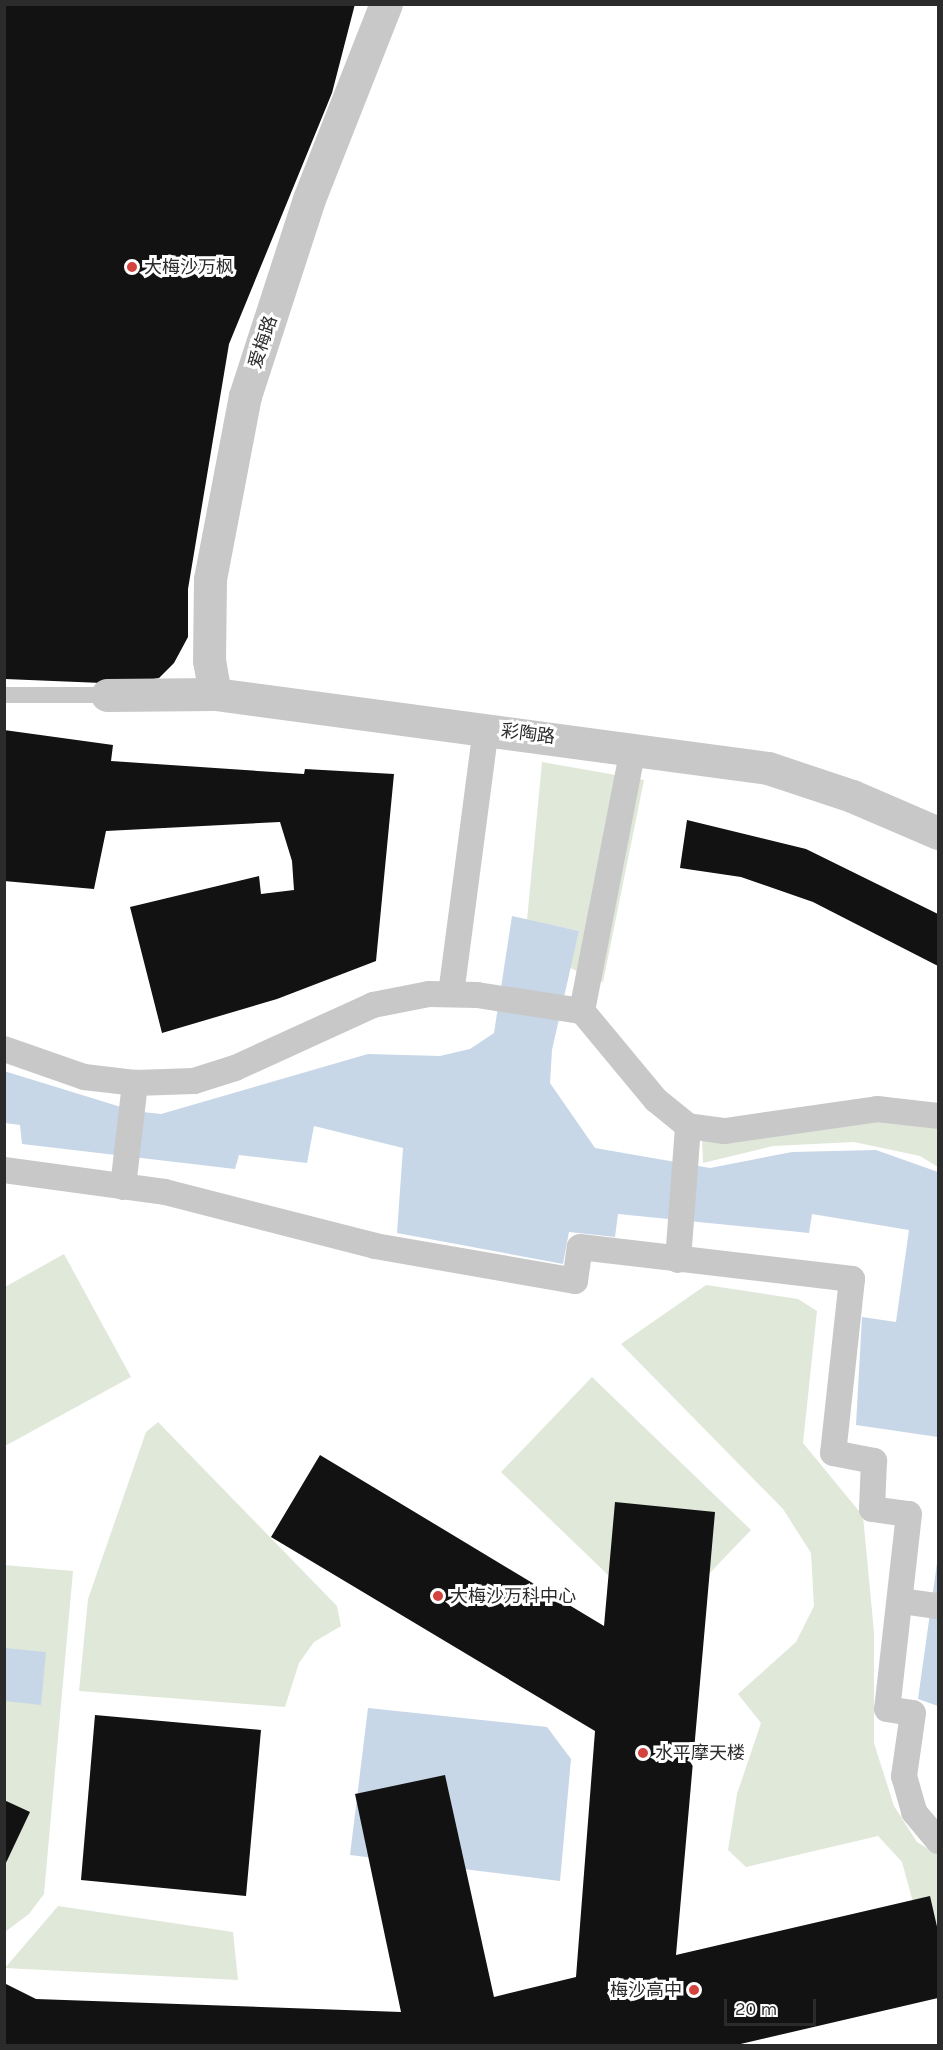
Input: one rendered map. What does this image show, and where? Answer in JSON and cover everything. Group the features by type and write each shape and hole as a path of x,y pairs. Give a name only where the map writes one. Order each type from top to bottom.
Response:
{"street":[{"name":"爱梅路","path":"215,694 210,661 210,579 245,396 309,199 386,4"},
{"name":"彩陶路","path":"107,695 215,694 633,748 768,768 852,796 939,833"},
{"path":"451,994 486,729"},
{"path":"582,1011 633,748"},
{"path":"4,1049 84,1077 135,1083 194,1081 235,1068 373,1005 451,994 532,1001 582,1011 656,1100 688,1126 736,1130 877,1109 939,1116"},
{"path":"123,1187 135,1083"},
{"path":"678,1260 688,1126"},
{"path":"4,1170 165,1192 375,1246 575,1281 580,1246 678,1260 852,1279 833,1453 874,1461 872,1509 909,1514 901,1601 887,1709 913,1713 904,1776 914,1812 939,1841"},
{"path":"901,1601 939,1606"}],"lane":[{"path":"4,694 107,695"}],"shaded area":[{"path":"542,762 644,780 603,982 570,968 579,931 527,920"},
{"path":"875,1118 938,1124 938,1167 920,1156 854,1142 773,1146 703,1163 702,1141"},
{"path":"64,1254 131,1377 5,1446 5,1287"},
{"path":"706,1285 798,1299 817,1311 803,1443 863,1516 874,1632 874,1743 894,1806 917,1842 938,1855 938,1960 926,1950 902,1862 878,1836 746,1867 728,1850 737,1794 761,1723 738,1694 796,1642 814,1606 811,1553 783,1509 621,1344"},
{"path":"592,1377 751,1530 660,1625 501,1472"},
{"path":"158,1422 337,1606 341,1626 314,1642 299,1663 285,1707 79,1691 88,1599 146,1432"},
{"path":"4,1565 73,1571 44,1894 29,1914 5,1932"},
{"path":"58,1906 233,1932 238,1980 5,1968"}],"water":[{"path":"512,916 579,931 552,1050 550,1083 595,1148 710,1168 792,1152 876,1150 938,1172 938,1437 856,1425 862,1317 896,1322 909,1230 812,1214 809,1233 618,1214 615,1237 569,1232 563,1264 397,1233 403,1148 314,1126 307,1163 239,1155 235,1169 22,1144 20,1125 5,1123 4,1071 134,1111 161,1114 368,1054 440,1056 470,1049 494,1033"},
{"path":"938,1556 938,1706 918,1699"},
{"path":"4,1648 46,1652 41,1705 5,1701"},
{"path":"368,1708 547,1727 571,1759 560,1881 350,1855"}],"building":[{"name":"大梅沙万枫","path":"5,4 355,4 332,93 229,344 188,589 188,637 174,663 159,678 126,684 5,679"},
{"path":"4,730 113,745 111,761 304,774 305,769 394,774 376,961 277,999 162,1033 130,907 259,876 261,894 294,890 292,861 280,822 106,831 94,889 4,881"},
{"path":"687,820 806,849 938,914 938,966 813,902 741,877 680,868"},
{"name":"水平摩天楼","path":"320,1455 604,1626 615,1502 715,1512 676,1955 930,1896 938,1931 938,1998 732,2046 4,2046 4,1983 36,1999 401,2012 355,1794 445,1775 494,1997 576,1977 595,1731 271,1537"},
{"path":"95,1715 261,1730 246,1896 81,1880"},
{"path":"4,1800 30,1812 4,1867"}],"place":[{"name":"大梅沙万枫","path":"132,267"},
{"name":"大梅沙万科中心","path":"438,1596"},
{"name":"水平摩天楼","path":"643,1753"},
{"name":"梅沙高中","path":"694,1990"}]}
